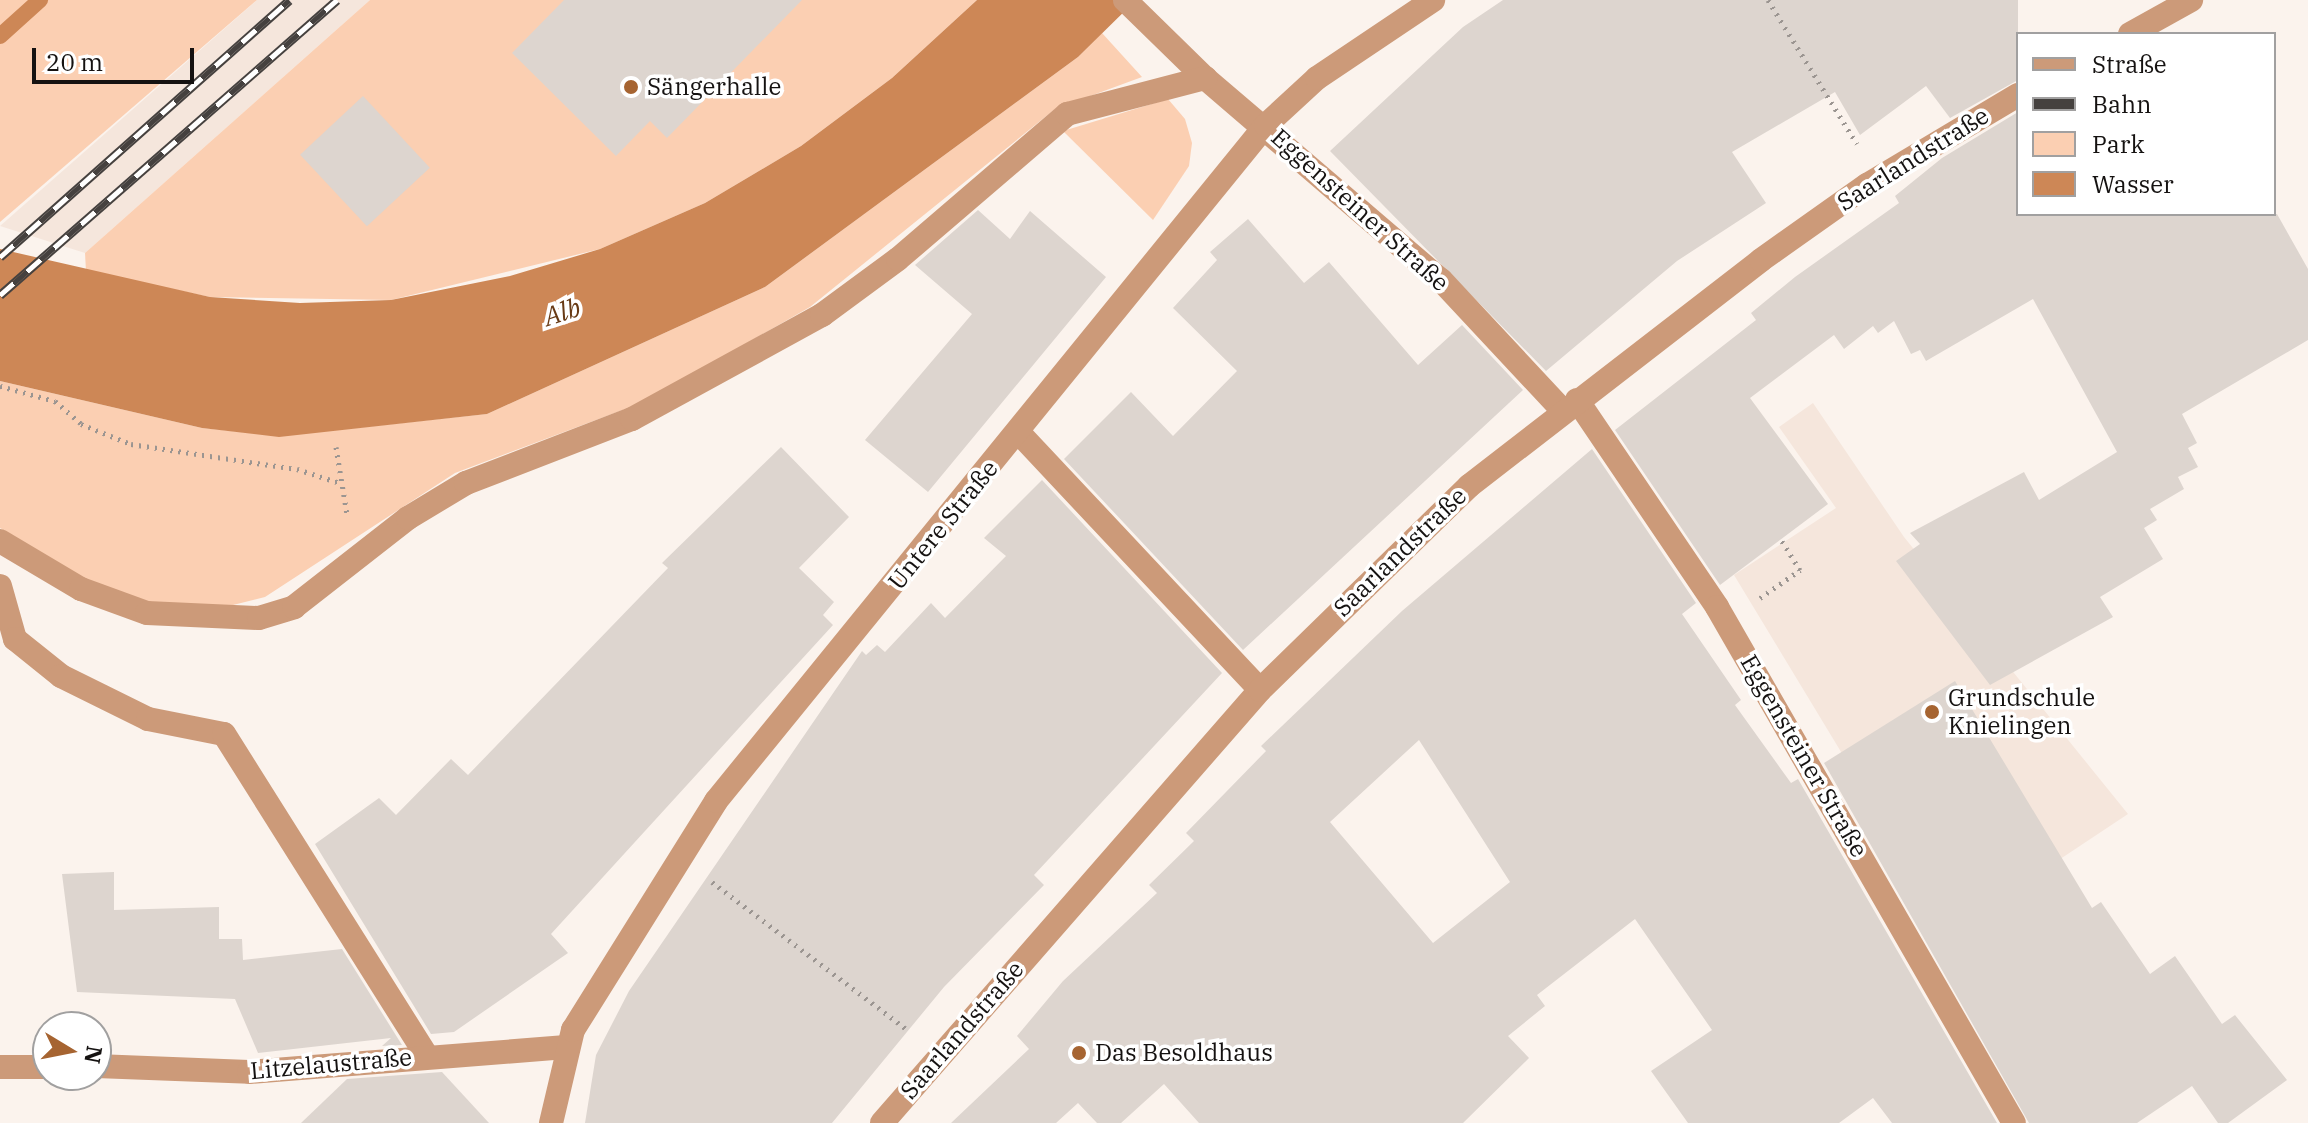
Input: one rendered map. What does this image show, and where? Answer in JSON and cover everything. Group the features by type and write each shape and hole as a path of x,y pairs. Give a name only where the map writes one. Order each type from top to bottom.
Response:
{"street":[{"name":"Eggensteiner Straße","path":"1125,0 1205,78 1266,125 1441,280 1570,405 1717,607 2014,1123"},
{"name":"Untere Straße","path":"551,1123 566,1047 592,992 716,801 1019,433 1266,125 1317,78 1433,0"},
{"path":"2134,32 2191,0"},
{"path":"0,541 81,589 147,613 259,618 294,607 408,518 466,483 632,419 822,315 898,259 1067,114 1205,78"},
{"name":"Saarlandstraße","path":"882,1123 1260,690 1423,528 1570,405 1878,179 2016,96"},
{"path":"1019,433 1260,690"},
{"path":"0,586 15,639 61,676 148,719 224,734 427,1056"},
{"name":"Litzelaustraße","path":"112,1067 249,1072 566,1047"},
{"path":"0,1067 32,1067"}],"path":[{"path":"1768,0 1878,179"},
{"path":"0,386 55,401 81,424 131,444 297,469 340,483"},
{"path":"336,447 347,516"},
{"path":"1757,600 1800,570 1781,540"},
{"path":"678,857 941,1055"}],"shaded area":[{"path":"257,0 370,0 85,253 0,226"},
{"name":"Grundschule Knielingen","path":"1813,403 1904,537 2128,814 1950,932 1734,575 1836,508 1779,427"}],"green space":[{"path":"0,0 257,0 0,222"},
{"path":"370,0 977,0 892,78 801,146 705,203 600,249 391,300 210,297 86,271 85,253"},
{"path":"1102,33 1142,77 1055,109 810,307 644,402 455,473 265,597 229,606 165,607 97,586 0,528 0,381 202,428 279,436 487,414 765,287 1078,57"},
{"path":"1168,99 1185,119 1192,143 1189,166 1153,220 1063,131"}],"water":[{"name":"Alb","path":"977,0 1136,0 1078,57 765,287 487,414 279,437 202,428 0,381 0,249 210,297 300,303 391,300 510,276 600,249 705,203 801,146 892,78"}],"building":[{"name":"Sängerhalle","path":"564,0 802,0 667,138 650,121 616,156 512,53"},
{"path":"1503,0 2018,0 2016,81 1950,118 1926,86 1860,135 1835,92 1732,152 1766,203 1677,261 1546,371 1330,151 1463,27"},
{"path":"363,96 430,168 367,226 300,155"},
{"path":"2016,113 2016,216 2277,214 2308,269 2308,340 2182,414 2197,443 2188,448 2198,467 2178,477 2184,489 2150,509 2157,520 2144,528 2163,559 2100,597 2113,617 1990,685 1896,561 1920,544 1910,533 2024,472 2039,500 2117,452 2033,299 1926,361 1920,350 1911,354 1894,321 1878,333 1873,326 1844,349 1834,335 1750,398 1828,504 1720,585 1615,430 1756,320 1751,313 1795,277 1899,203 1895,196 1942,158"},
{"path":"978,210 1010,239 1030,211 1106,277 928,492 865,440 972,314 915,265"},
{"path":"1248,219 1304,283 1329,262 1418,365 1462,325 1523,390 1243,650 1064,459 1131,392 1173,436 1237,371 1173,308 1217,260 1210,252"},
{"path":"781,447 849,517 799,568 834,602 823,615 833,625 551,934 568,953 454,1032 431,1034 315,844 379,798 396,815 451,759 468,775 668,568 662,563"},
{"path":"1592,449 1696,603 1682,614 1741,700 1735,705 1791,783 1798,779 1997,1123 1892,1123 1873,1098 1839,1123 1688,1123 1651,1071 1712,1030 1635,919 1537,995 1545,1006 1508,1036 1529,1058 1463,1123 1199,1123 1164,1084 1121,1123 1097,1123 1078,1103 1056,1123 951,1123 1029,1049 1017,1036 1063,981 1157,893 1149,885 1194,841 1186,833 1266,751 1261,746 1402,611","holes":["1419,740 1510,882 1433,943 1330,822"]},
{"path":"1042,480 1222,673 1034,875 1044,885 944,987 832,1123 585,1123 596,1055 629,991 862,651 866,655 877,645 885,652 931,603 945,618 1006,556 984,538"},
{"path":"1955,681 2092,908 2101,902 2150,974 2175,956 2222,1024 2235,1015 2287,1080 2228,1123 2218,1123 2192,1086 2137,1123 2029,1123 1824,763"},
{"path":"114,872 114,910 219,907 219,939 242,939 243,960 342,949 402,1045 382,1046 391,1038 258,1053 235,999 77,992 62,874"},
{"path":"442,1072 489,1123 301,1123 347,1079"}],"waterway":[{"path":"0,36 40,0"}],"railway":[{"path":"0,257 289,0"},
{"path":"0,295 337,0"}],"place":[{"name":"Sängerhalle","path":"631,87"},
{"name":"Grundschule Knielingen","path":"1932,712"},
{"name":"Das Besoldhaus","path":"1079,1053"}]}
